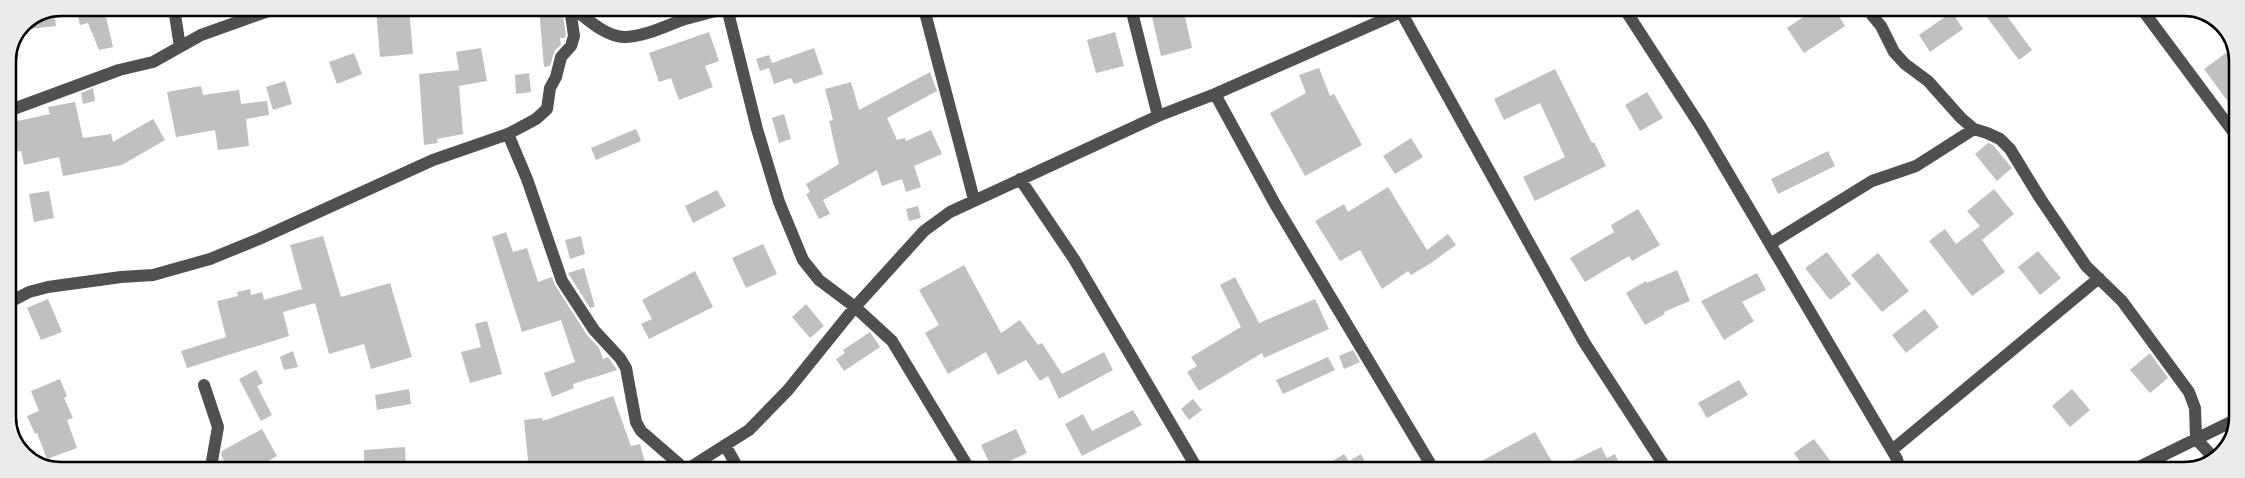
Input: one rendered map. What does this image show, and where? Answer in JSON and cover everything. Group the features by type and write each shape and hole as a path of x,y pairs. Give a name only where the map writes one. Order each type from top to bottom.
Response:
{"street":[{"path":"175,16 180,47"},
{"path":"16,108 119,70 153,62 202,36 256,16"},
{"path":"16,299 29,292 48,287 121,277 153,275 210,259 268,235 433,160 508,134 536,119 547,109 550,88 556,77 561,57 571,46 574,36 573,16"},
{"path":"583,16 613,34 626,37 657,30 697,16"},
{"path":"728,16 757,130 776,193 803,260 819,280 855,307 892,341 965,462"},
{"path":"926,16 934,52 953,112 974,200"},
{"path":"1133,16 1158,116"},
{"path":"698,462 749,430 788,390 855,307 924,231 950,212 1158,116 1215,94 1392,16"},
{"path":"1409,16 1584,342 1661,462"},
{"path":"1629,16 1701,126 1892,450 1897,462"},
{"path":"1873,16 1881,26 1894,52 1906,64 1921,74 1961,118 1974,129 1987,132 2000,139 2010,149 2040,198 2081,258 2122,301 2189,392 2195,408 2196,439 2210,453"},
{"path":"2147,16 2229,126"},
{"path":"1215,94 1275,204 1429,462"},
{"path":"1770,244 1872,182 1916,166 1974,129"},
{"path":"508,134 527,179 562,281 594,330 620,358 626,368 636,422 640,431 677,462"},
{"path":"1020,179 1074,259 1193,462"},
{"path":"1892,450 2099,278"},
{"path":"204,385 218,427 212,462"},
{"path":"2149,462 2228,423"},
{"path":"724,445 734,462"}],"building":[{"path":"78,16 106,16 113,47 99,50 88,23 80,25"},
{"path":"377,16 410,16 413,54 380,57"},
{"path":"540,16 563,16 565,38 560,38 561,45 555,50 550,66 544,67"},
{"path":"1152,16 1185,16 1192,48 1161,56"},
{"path":"1805,16 1839,16 1845,26 1804,53 1787,28"},
{"path":"1946,16 1955,16 1963,29 1930,52 1919,35"},
{"path":"1986,16 2007,16 2032,50 2019,60"},
{"path":"55,17 56,26 29,29 44,20"},
{"path":"709,32 719,61 705,66 713,87 679,100 671,78 659,82 649,53"},
{"path":"1115,32 1124,66 1096,73 1087,40"},
{"path":"481,48 487,81 459,86 463,134 437,139 438,143 424,145 419,74 459,70 456,52"},
{"path":"814,48 823,74 794,84 791,78 774,84 769,68 760,71 756,59 769,55 772,63"},
{"path":"2228,52 2229,103 2204,69"},
{"path":"354,53 362,74 337,84 329,62"},
{"path":"1319,68 1330,96 1334,94 1362,145 1305,176 1270,113 1306,93 1299,75"},
{"path":"1555,69 1592,143 1594,142 1606,166 1535,201 1523,177 1565,157 1540,103 1504,120 1494,99"},
{"path":"930,72 937,91 887,118 897,140 905,138 906,141 931,130 942,154 914,166 921,187 906,192 902,179 882,186 877,170 823,200 830,214 819,219 806,194 810,192 806,184 839,164 829,121 833,120 825,89 851,82 859,110"},
{"path":"529,73 531,92 516,94 515,75"},
{"path":"285,81 292,104 273,110 266,87"},
{"path":"201,86 203,95 239,90 241,104 267,101 269,115 246,119 249,146 218,150 215,130 176,137 167,92"},
{"path":"93,88 95,101 83,104 81,93"},
{"path":"1647,92 1663,118 1640,131 1625,105"},
{"path":"75,102 83,138 111,134 113,142 153,119 165,140 122,165 63,176 59,157 24,165 21,151 16,152 16,121 50,114 48,107"},
{"path":"784,114 791,139 779,143 772,118"},
{"path":"636,129 641,141 596,160 591,148"},
{"path":"1411,138 1423,157 1395,174 1383,156"},
{"path":"1988,143 1993,145 2012,168 1997,181 1975,154"},
{"path":"1828,151 1835,166 1778,194 1771,179"},
{"path":"1388,187 1427,250 1448,234 1456,245 1411,275 1408,271 1382,289 1360,250 1340,261 1315,221 1344,204 1348,212"},
{"path":"1994,189 2014,214 1982,240 2005,272 1972,296 1929,241 1945,229 1956,244 1980,226 1967,211"},
{"path":"717,190 726,206 693,223 685,206"},
{"path":"49,191 54,218 34,222 29,194"},
{"path":"918,206 921,218 909,221 906,209"},
{"path":"1638,209 1660,245 1632,261 1629,256 1585,282 1570,258 1614,232 1611,225"},
{"path":"506,232 513,252 527,248 538,282 552,277 555,285 587,335 599,348 603,359 608,357 617,370 573,384 574,388 552,397 544,373 575,362 561,320 522,332 492,237"},
{"path":"323,236 341,297 390,283 412,357 371,369 364,344 329,354 315,303 283,312 289,336 187,368 181,351 226,337 217,301 238,296 237,292 250,289 251,295 262,292 264,300 302,289 290,245"},
{"path":"581,236 585,254 570,259 565,240"},
{"path":"763,244 777,274 746,288 732,258"},
{"path":"2038,251 2061,278 2040,295 2018,267"},
{"path":"1827,252 1851,284 1830,300 1805,268"},
{"path":"1878,253 1909,291 1882,312 1851,275"},
{"path":"964,265 1001,333 1020,320 1038,345 1042,343 1062,374 1104,352 1113,370 1059,399 1048,376 1040,381 1026,360 998,375 986,352 948,374 925,333 939,325 919,290"},
{"path":"584,268 595,307 590,308 568,273"},
{"path":"1677,270 1690,301 1664,312 1665,314 1645,325 1626,293 1646,281 1647,283"},
{"path":"695,271 713,307 649,339 641,324 652,319 642,300"},
{"path":"1757,273 1766,290 1742,302 1754,321 1724,340 1701,301"},
{"path":"1235,277 1259,323 1315,299 1329,329 1264,358 1262,353 1199,391 1187,372 1197,366 1191,357 1241,327 1220,285"},
{"path":"48,299 62,332 41,340 27,308"},
{"path":"806,304 824,326 810,338 792,317"},
{"path":"1925,309 1939,327 1906,353 1892,335"},
{"path":"487,321 502,374 470,383 461,352 481,347 475,324"},
{"path":"870,332 880,347 844,371 836,359 845,353 843,350"},
{"path":"1353,350 1360,362 1344,369 1339,356"},
{"path":"293,351 298,367 284,370 280,357"},
{"path":"2150,353 2168,378 2150,393 2130,370"},
{"path":"1328,357 1335,370 1283,394 1276,380"},
{"path":"256,370 263,383 257,386 272,415 261,421 239,379"},
{"path":"60,379 67,396 64,398 73,418 67,420 77,448 47,459 37,433 35,434 27,416 39,411 31,391"},
{"path":"1739,380 1748,395 1707,418 1698,403"},
{"path":"409,389 411,404 377,410 375,395"},
{"path":"2072,389 2090,410 2070,427 2052,406"},
{"path":"613,396 631,446 640,444 645,462 528,462 524,420 542,418 543,421"},
{"path":"1193,399 1202,410 1189,420 1181,409"},
{"path":"1133,410 1142,425 1082,456 1065,424 1083,414 1092,431"},
{"path":"262,429 277,456 267,462 225,462 221,455 222,451"},
{"path":"1016,429 1027,453 1007,462 989,462 981,445"},
{"path":"1535,432 1552,462 1480,462"},
{"path":"1814,439 1831,462 1800,462 1794,453"},
{"path":"405,447 406,462 364,462 364,450"},
{"path":"1601,447 1607,458 1615,454 1618,462 1570,462"},
{"path":"1344,454 1349,461 1361,454 1366,462 1331,462"}]}
